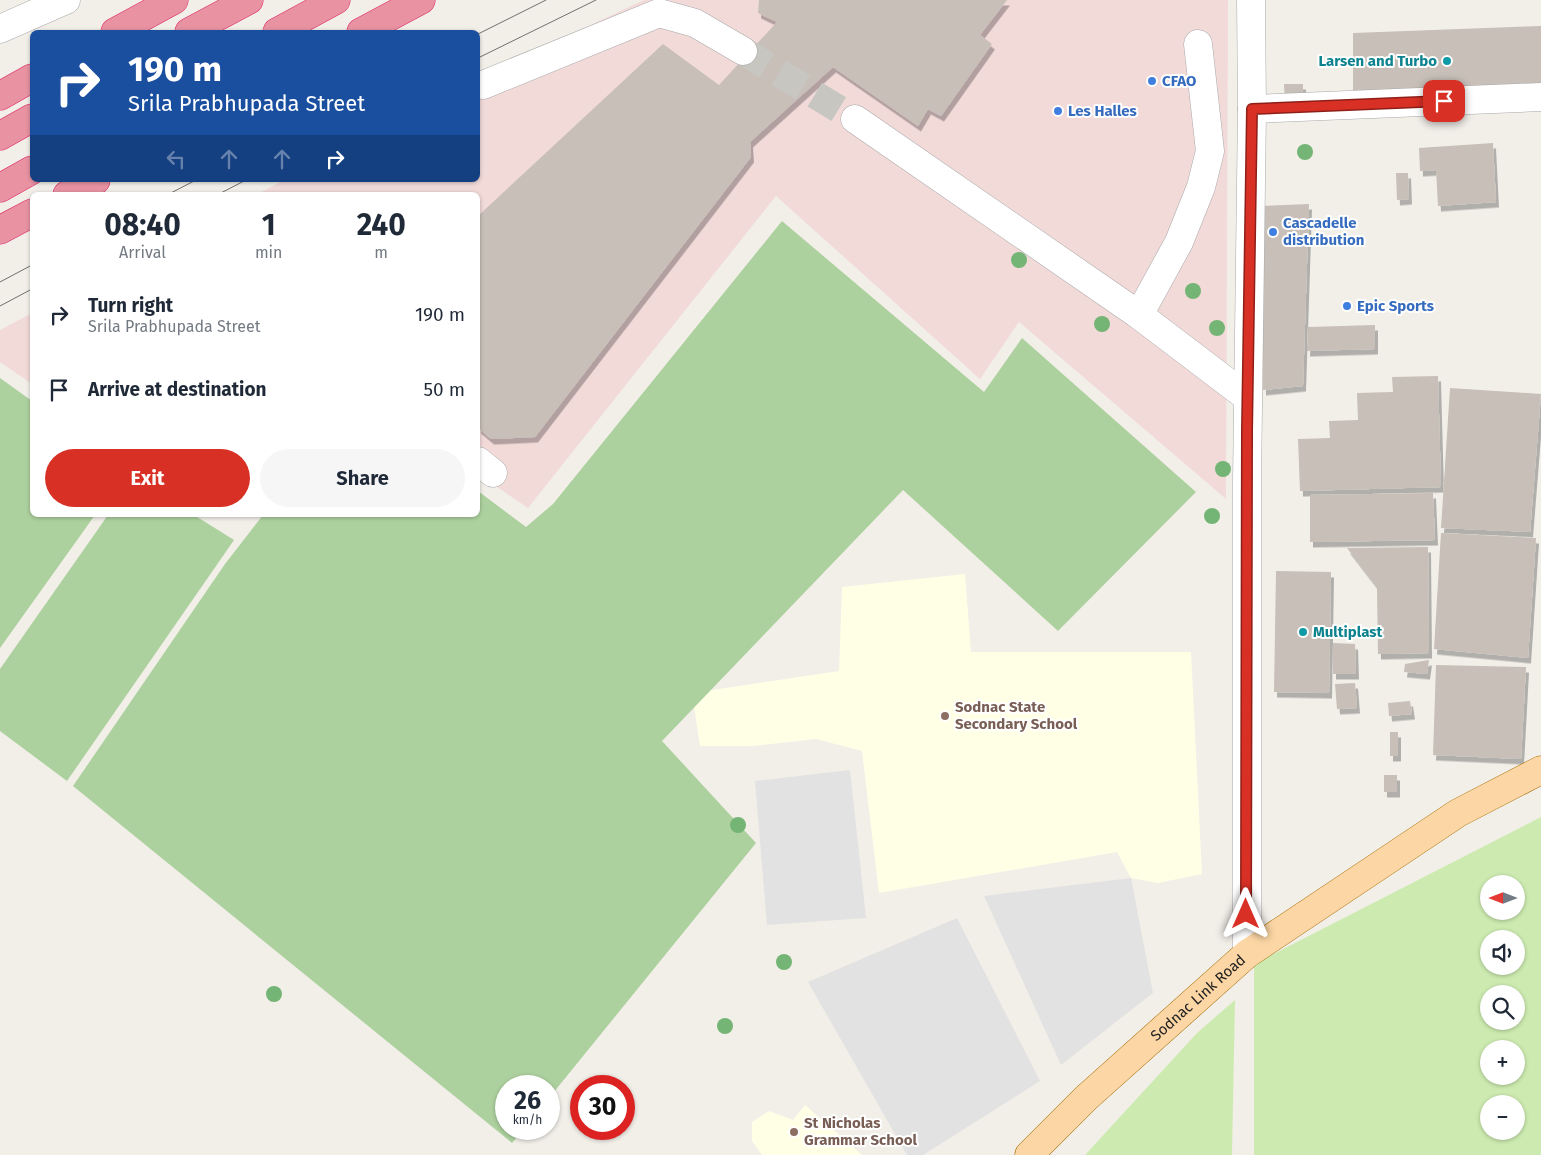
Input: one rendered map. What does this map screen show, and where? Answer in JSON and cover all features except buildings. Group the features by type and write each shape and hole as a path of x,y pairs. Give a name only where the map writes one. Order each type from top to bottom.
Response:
{"highway":[{"path":"119,30 174,0"},
{"path":"193,30 249,0"},
{"path":"281,30 336,0"},
{"path":"365,30 421,0"},
{"path":"0,96 30,79"},
{"path":"0,136 30,119"},
{"path":"0,188 30,171"},
{"path":"73,192 92,182"},
{"path":"0,230 30,214"}],"main road":[{"name":"Sodnac Link Road","path":"1029,1155 1086,1098 1246,954 1458,813 1541,770"}],"street":[{"path":"0,29 66,0"},
{"path":"483,85 685,0"},
{"path":"1246,954 1247,397 1252,109 1251,0"},
{"path":"659,12 695,23 743,51"},
{"path":"1139,315 1179,242 1201,187 1210,151 1198,44"},
{"path":"1252,109 1541,97"},
{"path":"855,119 1139,315 1247,397"}],"shaded area":[{"path":"644,0 1228,0 1226,499 1019,322 980,379 776,196 528,508 480,475 480,192 262,192 280,182 480,182 480,77"},
{"path":"30,314 30,383 0,362 0,330"},
{"name":"Sodnac State Secondary School","path":"965,574 971,652 1191,652 1202,874 1158,883 1131,878 1117,852 879,893 862,751 816,739 753,746 700,746 692,693 839,671 842,587"},
{"path":"850,770 866,918 767,925 755,781"},
{"path":"1131,878 1153,993 1061,1065 984,896"},
{"path":"957,918 1040,1081 923,1155 907,1155 808,982"},
{"name":"St Nicholas Grammar School","path":"805,1105 862,1155 762,1155 752,1141 752,1122 769,1111 793,1120"}],"green space":[{"path":"782,221 984,392 1022,338 1196,492 1058,631 903,490 662,741 756,843 560,1084 560,1075 495,1075 495,1129 73,786 225,564 261,517 480,517 480,492 526,527 553,504"},
{"path":"0,378 30,400 30,517 94,517 0,648"},
{"path":"107,517 197,517 234,540 67,781 0,731 0,669"},
{"path":"1541,817 1541,1155 1254,1155 1254,964"},
{"path":"1235,1000 1232,1155 1085,1155 1197,1033"}],"tunnel":[{"path":"743,51 855,119"}],"tram line":[{"path":"480,33 546,0"},
{"path":"480,57 596,0"},
{"path":"173,192 192,182"},
{"path":"223,192 242,182"},
{"path":"0,282 30,266"},
{"path":"0,306 30,290"}],"place":[{"name":"Larsen and Turbo","path":"1447,61"},
{"name":"CFAO","path":"1152,81"},
{"name":"Les Halles","path":"1058,111"},
{"name":"Cascadelle distribution","path":"1273,232"},
{"name":"Epic Sports","path":"1347,306"},
{"name":"Multiplast","path":"1303,632"},
{"name":"Sodnac State Secondary School","path":"945,716"},
{"name":"St Nicholas Grammar School","path":"794,1132"}],"route":[{"path":"1246,914 1247,431 1252,109 1444,101"}]}
